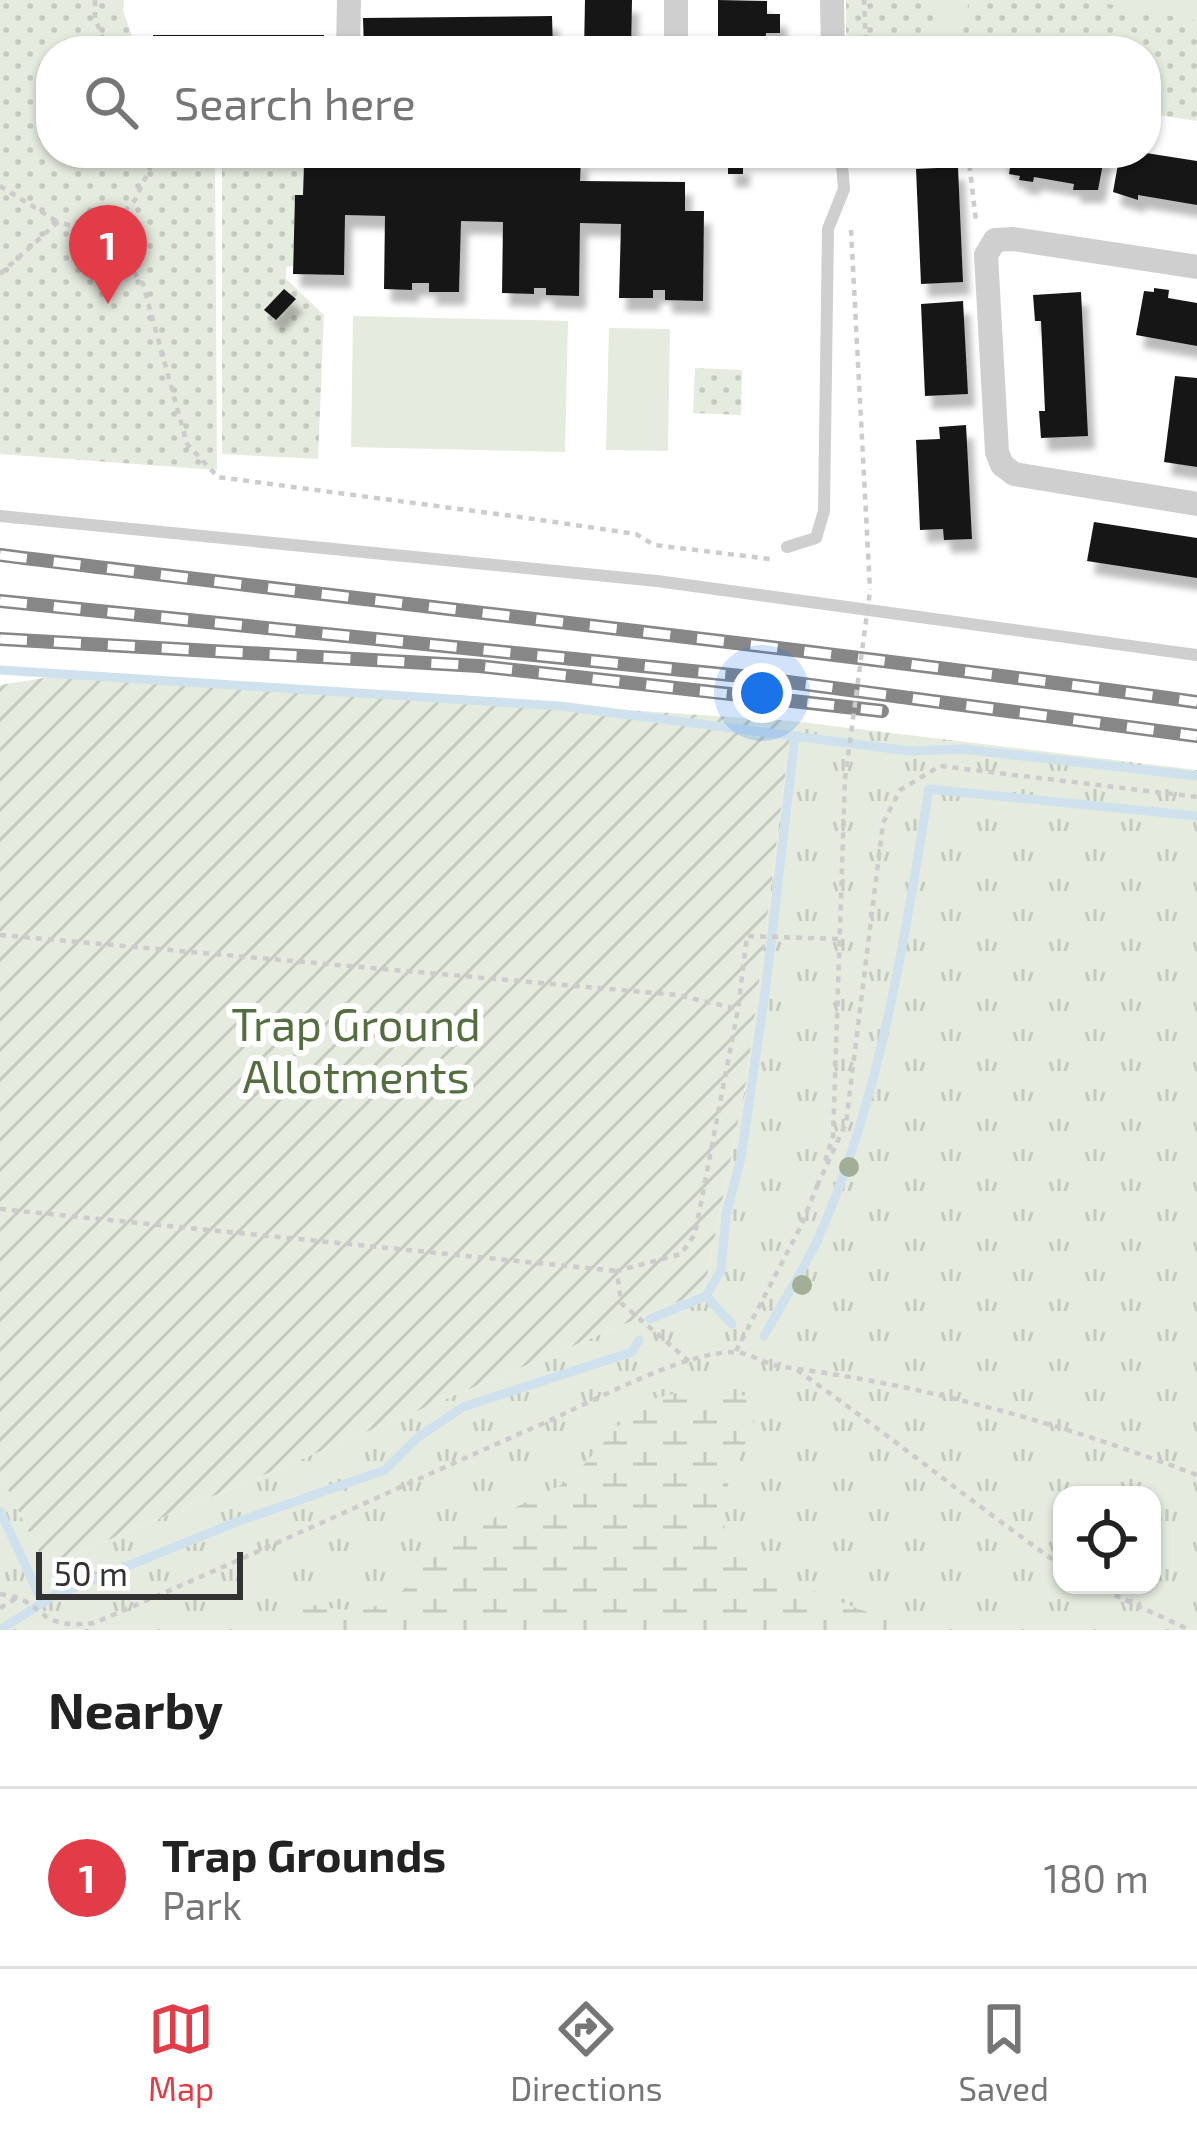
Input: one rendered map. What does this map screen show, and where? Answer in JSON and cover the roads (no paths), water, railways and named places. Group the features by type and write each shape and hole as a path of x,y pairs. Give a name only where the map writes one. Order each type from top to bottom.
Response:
{"street":[{"path":"348,36 349,0"},
{"path":"676,0 676,36"},
{"path":"832,0 833,36"},
{"path":"1197,267 1013,239 995,240 986,255 997,452 1002,465 1014,474 1197,504"}],"lane":[{"path":"787,547 816,538 824,512 828,229 844,189 842,168"},
{"path":"0,516 657,581 1197,655"}],"waterway":[{"path":"0,670 560,706 910,751 963,749 1197,776"},
{"path":"650,1319 706,1296 721,1270 726,1215 741,1158 766,986 795,736"},
{"path":"764,1336 818,1239 858,1130 888,1018 929,789 1197,816"},
{"path":"706,1296 732,1324"},
{"path":"0,1630 53,1596 234,1523 385,1470 417,1438 463,1407 632,1352 639,1340"},
{"path":"0,1511 43,1603"}],"railway":[{"path":"0,555 1197,702"},
{"path":"0,601 751,677 1197,736"},
{"path":"0,639 479,666 882,711"}],"place":[{"name":"Trap Grounds","path":"108,304"}],"park label":[{"name":"Trap Ground Allotments","path":"356,1049"}]}
